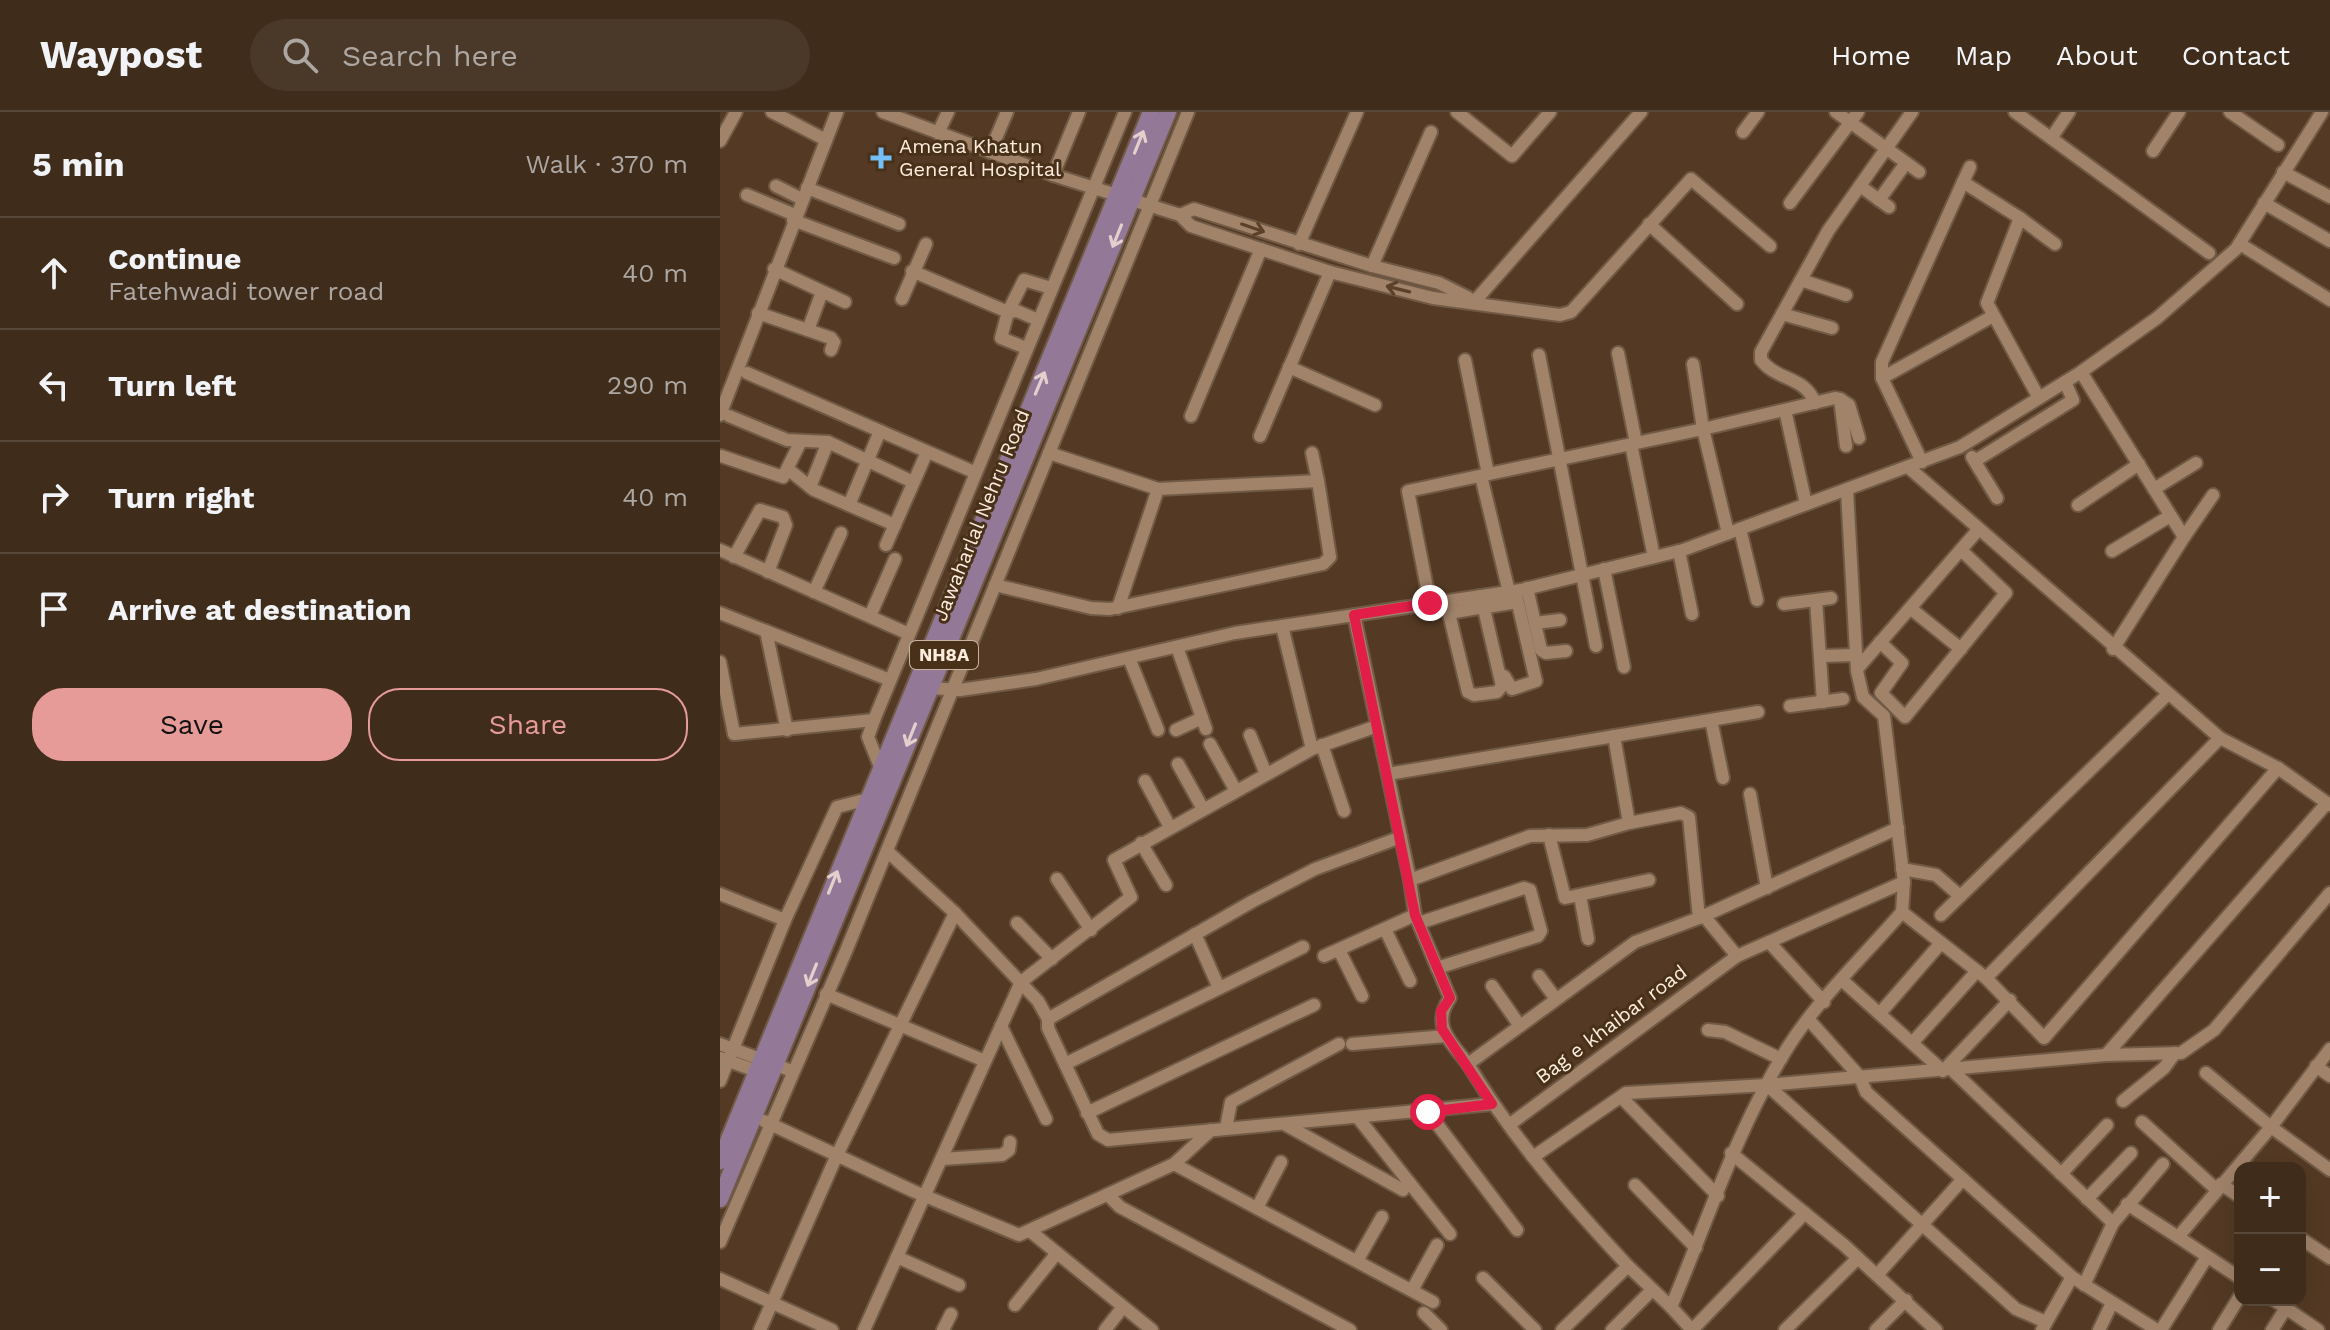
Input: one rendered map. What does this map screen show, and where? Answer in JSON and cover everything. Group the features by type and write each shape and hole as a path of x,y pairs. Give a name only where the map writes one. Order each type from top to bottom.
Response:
{"main road":[{"name":"Jawaharlal Nehru Road","path":"720,1161 774,1070 931,688 1125,196 1151,112"},
{"name":"Jawaharlal Nehru Road","path":"720,1199 762,1119 774,1070 868,799 1125,196 1168,112"}],"street":[{"path":"720,141 736,112"},
{"path":"772,112 826,140"},
{"path":"837,112 774,269 725,416 787,440 828,442 913,482"},
{"path":"938,133 948,112"},
{"path":"990,152 1007,112"},
{"path":"1053,175 1079,112"},
{"path":"881,769 868,737 874,720 1125,112"},
{"path":"720,1044 728,1056 774,1070 826,994 1188,112"},
{"path":"1299,244 1357,112"},
{"path":"1465,115 1512,156 1550,112"},
{"path":"1475,301 1641,112"},
{"path":"1743,132 1758,112"},
{"path":"1836,112 1854,117 1888,149 1919,172"},
{"path":"1815,403 1804,384 1769,369 1761,360 1761,352 1828,231 1912,112"},
{"path":"2015,112 2209,253"},
{"path":"2052,137 2069,112"},
{"path":"2153,151 2179,112"},
{"path":"2230,112 2278,145"},
{"path":"931,688 951,690 1036,679 1282,626 1430,603 1448,607 1484,601 1679,551 1922,462 1965,444 2081,372 2157,318 2240,244 2322,112"},
{"path":"888,113 1053,175 1180,215 1191,226 1330,272 1433,298 1475,301 1560,315 1571,312 1691,179 1770,246"},
{"path":"1790,203 1854,117"},
{"path":"1372,266 1431,132"},
{"path":"1860,186 1884,204 1906,163"},
{"path":"1922,462 1882,378 1882,362 1970,167"},
{"path":"2283,172 2329,193"},
{"path":"1963,182 2055,244"},
{"path":"776,186 899,224"},
{"path":"747,195 794,218 894,258"},
{"path":"2264,203 2330,241"},
{"path":"1180,215 1194,209 1299,244 1439,283 1475,301"},
{"path":"2020,218 1987,303 2039,398"},
{"path":"1649,224 1737,304"},
{"path":"902,299 926,244"},
{"path":"2240,244 2330,300"},
{"path":"1191,416 1261,249"},
{"path":"774,269 813,284 822,292 845,302"},
{"path":"912,271 1008,312 1017,311 1038,320"},
{"path":"1260,436 1330,272"},
{"path":"1026,348 1000,336 1008,312 1024,280 1051,288"},
{"path":"1801,280 1846,295"},
{"path":"808,330 822,292"},
{"path":"758,313 833,339 831,350"},
{"path":"1782,314 1832,328"},
{"path":"1882,378 1993,316"},
{"path":"1618,353 1654,557"},
{"path":"1539,355 1596,646"},
{"path":"1465,360 1485,475 1517,593 1536,681 1512,689 1507,686 1484,601"},
{"path":"1693,364 1703,429 1757,600"},
{"path":"1289,367 1375,405"},
{"path":"2081,372 2184,537"},
{"path":"747,373 974,472"},
{"path":"1975,461 2073,400 2065,382"},
{"path":"1840,399 1846,446"},
{"path":"1430,603 1408,491 1840,399 1849,405 1859,438"},
{"path":"1785,410 1806,504"},
{"path":"849,505 880,431"},
{"path":"721,456 777,477 789,470 801,441"},
{"path":"810,487 828,442"},
{"path":"1965,444 1997,498"},
{"path":"886,545 927,452"},
{"path":"1049,453 1158,489 1318,481"},
{"path":"995,585 1091,608 1118,608 1328,562 1312,453"},
{"path":"2154,489 2196,463"},
{"path":"2078,505 2139,464"},
{"path":"1908,467 2113,649 2220,738 2278,768 2328,804 2106,1055"},
{"path":"789,470 810,487 895,525"},
{"path":"1118,608 1158,489"},
{"path":"1677,1318 1696,1248 1718,1196 1731,1153 1781,1059 1809,1020 1902,912 1903,875 1884,716 1863,697 1857,669 1847,490"},
{"path":"2113,649 2213,495"},
{"path":"734,557 757,512 762,509 783,517 786,525 768,572"},
{"path":"2112,551 2170,516"},
{"path":"1857,669 1978,530"},
{"path":"814,592 841,533"},
{"path":"720,550 909,634"},
{"path":"1880,642 1902,663 1881,693 1905,717 2006,593 1961,550"},
{"path":"1679,551 1692,614"},
{"path":"870,616 895,559"},
{"path":"1604,569 1624,667"},
{"path":"1517,593 1535,623 1543,652 1566,651"},
{"path":"1784,604 1831,598"},
{"path":"1816,600 1823,702"},
{"path":"1448,607 1468,692 1474,695 1497,692 1502,686 1484,601"},
{"path":"1910,608 1961,649"},
{"path":"720,613 890,680"},
{"path":"1354,615 1417,919 1450,998 1440,1020 1446,1036 1468,1064 1492,1104 1578,1213 1692,1330 1805,1213"},
{"path":"1535,623 1560,620"},
{"path":"1282,626 1317,747 1344,811"},
{"path":"766,631 787,730"},
{"path":"1176,730 1204,723 1177,647"},
{"path":"1820,656 1856,655"},
{"path":"1129,658 1158,730"},
{"path":"720,662 734,734 874,720"},
{"path":"1941,915 2167,695"},
{"path":"1790,706 1843,699"},
{"path":"1388,774 1758,712"},
{"path":"1711,720 1723,778"},
{"path":"864,1330 1021,982 1131,897 1114,860 1317,747 1377,726"},
{"path":"1250,735 1266,774"},
{"path":"1614,736 1629,823"},
{"path":"1913,1042 2220,738"},
{"path":"1210,744 1236,791"},
{"path":"1178,764 1203,809"},
{"path":"2044,1038 2278,768"},
{"path":"1145,781 1170,827"},
{"path":"1750,794 1767,888"},
{"path":"720,1081 785,920 837,807 868,799"},
{"path":"1410,880 1530,836 1587,835 1681,813 1689,817 1702,917 1737,956"},
{"path":"1468,1064 1635,942 1702,917 1898,828"},
{"path":"1549,835 1563,895 1568,899 1649,880"},
{"path":"1048,1019 1315,869 1401,837"},
{"path":"1141,843 1166,885"},
{"path":"887,851 955,913 1038,1001 1087,1113 1098,1134 1108,1140 1359,1119 1492,1104"},
{"path":"1903,875 1936,875 1960,896"},
{"name":"Bag e khaibar road","path":"1509,1125 1737,956 1903,875"},
{"path":"1057,879 1091,930"},
{"path":"1324,956 1385,929 1524,888 1530,890 1541,931 1538,936 1437,968"},
{"path":"1533,1157 1626,1093 1767,1085 2106,1055 2175,1053 2194,1046 2214,1030 2330,893"},
{"path":"720,894 785,920"},
{"path":"1580,896 1588,939"},
{"path":"1902,912 1982,974 2010,1000 2059,1060"},
{"path":"760,1330 837,1155 955,913"},
{"path":"1017,923 1052,959"},
{"path":"1385,929 1410,981"},
{"path":"1195,934 1219,988"},
{"path":"1769,942 1824,1002"},
{"path":"1881,1012 1941,943"},
{"path":"1065,1064 1303,947"},
{"path":"1339,950 1362,996"},
{"path":"1539,976 1556,999"},
{"path":"1843,981 1947,1070 2113,1223"},
{"path":"1492,986 1520,1026"},
{"path":"826,994 985,1061"},
{"path":"1947,1070 2010,1000"},
{"path":"1087,1113 1314,1005"},
{"path":"1809,1020 1860,1077 1866,1092 2072,1277 2112,1303 2159,1330 2207,1257"},
{"path":"1001,1026 1046,1119"},
{"path":"1708,1030 1725,1032 1781,1059"},
{"path":"1226,1128 1231,1102 1346,1044 1446,1036"},
{"path":"2178,1237 2271,1127 2330,1049"},
{"path":"2123,1101 2164,1068 2175,1053"},
{"path":"2316,1066 2330,1076"},
{"path":"2206,1073 2271,1127 2330,1170"},
{"path":"1767,1085 2016,1309 2044,1326 2072,1277"},
{"path":"1621,1097 1718,1196"},
{"path":"1428,1112 1517,1230"},
{"path":"720,1242 762,1119 925,1196 1019,1235 1174,1164 1211,1130"},
{"path":"1359,1119 1450,1234"},
{"path":"2142,1122 2219,1187 2234,1194"},
{"path":"1286,1125 1403,1190"},
{"path":"2061,1174 2107,1125"},
{"path":"942,1159 1002,1155 1009,1150 1010,1142"},
{"path":"1731,1153 1858,1258 1936,1330"},
{"path":"2087,1199 2131,1153"},
{"path":"1257,1208 1281,1162"},
{"path":"1174,1164 1433,1302"},
{"path":"2084,1285 2113,1223 2163,1164"},
{"path":"1877,1275 1920,1223 1963,1179"},
{"path":"1635,1185 1696,1248"},
{"path":"1109,1196 1120,1207 1350,1330"},
{"path":"2127,1204 2234,1274"},
{"path":"1357,1261 1382,1217"},
{"path":"1030,1231 1152,1330"},
{"path":"2306,1242 2330,1258"},
{"path":"1412,1290 1437,1245"},
{"path":"1015,1305 1057,1253"},
{"path":"897,1257 959,1285"},
{"path":"1785,1330 1858,1258"},
{"path":"1562,1330 1628,1266"},
{"path":"1483,1278 1535,1330"},
{"path":"720,1279 832,1330"},
{"path":"1612,1330 1652,1290"},
{"path":"1876,1330 1906,1300"},
{"path":"2099,1330 2112,1303"},
{"path":"2219,1330 2234,1306"},
{"path":"2283,1306 2318,1330"},
{"path":"1105,1330 1123,1307"},
{"path":"2272,1330 2286,1308"},
{"path":"1424,1313 1441,1330"},
{"path":"943,1330 951,1314"}],"place":[{"name":"Amena Khatun General Hospital","path":"881,158"}],"route":[{"path":"1428,1112 1492,1104 1442,1029 1441,1011 1450,998 1415,915 1354,615 1430,603"}]}
